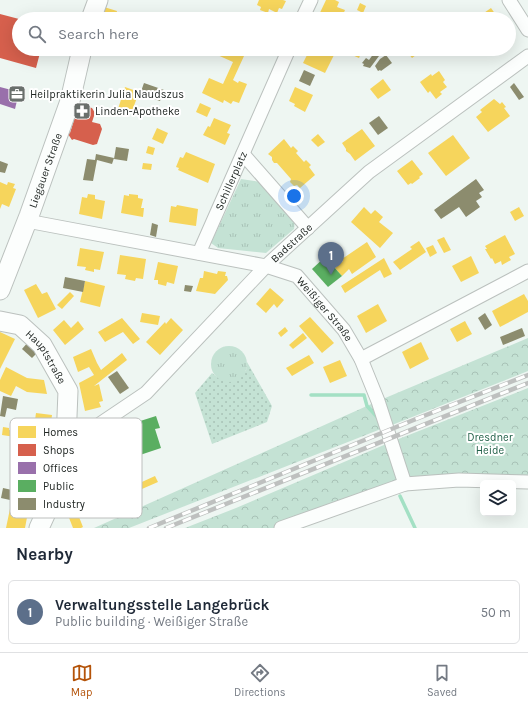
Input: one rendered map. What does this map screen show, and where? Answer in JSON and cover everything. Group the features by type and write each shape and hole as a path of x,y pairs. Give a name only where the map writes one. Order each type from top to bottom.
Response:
{"main road":[{"path":"94,12 98,0"},
{"name":"Liegauer Straße","path":"0,290 27,222 70,101 80,56"},
{"name":"Hauptstraße","path":"0,321 20,325 42,345 68,392 67,418"},
{"name":"Hauptstraße","path":"39,528 44,518"}],"street":[{"path":"305,12 311,0"},
{"path":"509,0 528,30"},
{"path":"243,154 286,56"},
{"name":"Badstraße","path":"109,418 146,393 266,266 369,172 528,56"},
{"name":"Schillerplatz","path":"200,253 243,154 308,228"},
{"name":"Weißiger Straße","path":"27,222 266,266 297,276 344,330 361,360 378,400 405,484"},
{"path":"361,360 528,270"},
{"path":"281,528 405,484 459,480 528,482"}],"green space":[{"path":"241,179 261,182 295,220 294,229 266,253 218,248 211,243"},
{"path":"528,338 528,371 387,427 391,442 386,427 129,528 94,528 116,518 142,518 142,507 378,401"},
{"path":"229,346 242,351 247,364 242,377 229,382 216,377 211,364 216,351"},
{"path":"247,362 272,406 267,422 212,444 195,393 212,373 217,377 246,371"},
{"name":"Dresdner Heide","path":"528,388 528,482 516,482 516,480 480,480 480,483 404,484 280,528 185,528 391,442"}],"building: Homes":[{"path":"259,0 286,1 282,9 279,8 277,12 269,9 268,12 265,12 260,10 261,7 257,5"},
{"path":"326,0 335,0 339,2 337,7 345,10 344,12 320,12"},
{"path":"360,3 366,6 363,12 357,10"},
{"path":"104,7 117,11 117,12 102,12"},
{"path":"491,8 494,12 485,12"},
{"path":"220,56 244,56 233,80 238,83 239,81 247,84 239,103 233,101 231,104 224,100 223,103 202,93 209,78 223,84 233,62"},
{"path":"306,56 334,56 325,73 303,63"},
{"path":"439,71 445,80 443,82 447,87 440,92 442,94 436,99 430,91 428,93 420,82 431,74 432,76"},
{"path":"383,79 391,90 378,99 370,89"},
{"path":"125,87 139,92 131,114 118,109"},
{"path":"295,87 313,95 305,112 294,106 295,104 289,101"},
{"path":"494,99 500,104 502,102 506,107 504,108 510,116 488,132 476,117 482,112 480,110"},
{"path":"200,103 211,108 207,117 196,112"},
{"path":"214,118 231,125 227,133 230,134 225,145 203,135 208,126 210,127"},
{"path":"157,128 168,133 163,144 152,139"},
{"path":"362,129 375,146 355,161 346,151 342,143"},
{"path":"318,134 325,142 318,147 311,140"},
{"path":"453,135 470,158 446,176 428,153"},
{"path":"284,139 291,148 293,146 298,151 296,153 304,162 306,160 311,165 309,167 315,175 300,188 297,185 294,186 290,182 291,179 277,163 274,163 272,157 268,154"},
{"path":"148,146 155,148 153,155 146,153"},
{"path":"186,152 215,164 208,183 178,170 179,168 176,167 180,157 183,158"},
{"path":"412,160 423,174 412,184 411,183 408,185 397,171"},
{"path":"143,163 152,164 151,170 142,169"},
{"path":"0,182 7,185 8,182 15,184 13,188 16,189 9,207 2,204 0,209"},
{"path":"88,194 95,195 95,199 105,201 102,219 79,214 82,197 87,198"},
{"path":"129,194 138,195 138,198 143,199 141,208 144,208 143,217 121,213 124,195 129,196"},
{"path":"177,205 198,209 196,226 169,222 171,206 176,207"},
{"path":"364,207 371,214 375,210 383,217 379,222 393,233 380,248 351,222"},
{"path":"519,207 524,216 515,221 510,212"},
{"path":"505,235 515,254 509,257 511,260 502,265 501,261 495,264 485,249 487,249 485,246"},
{"path":"444,237 451,250 444,253 437,240"},
{"path":"419,241 426,252 400,270 393,262 412,249 410,247"},
{"path":"367,242 376,257 352,274 349,269 342,276 335,268 343,261 342,259"},
{"path":"433,245 437,253 430,257 426,248"},
{"path":"80,248 104,252 100,270 94,269 94,272 85,270 86,267 77,266"},
{"path":"120,255 146,259 143,279 136,278 135,281 125,279 126,275 117,274"},
{"path":"471,256 479,273 461,282 452,266"},
{"path":"384,258 392,274 384,278 380,270 345,293 341,286"},
{"path":"158,262 178,266 174,284 167,282 166,286 158,284 158,280 154,280"},
{"path":"204,271 217,274 218,271 226,272 225,276 227,276 228,280 215,294 196,291 200,278 203,278"},
{"path":"85,281 105,286 100,307 80,302"},
{"path":"36,284 42,294 47,292 56,309 38,318 24,290"},
{"path":"270,288 284,300 277,308 274,304 266,313 256,304"},
{"path":"70,292 74,296 62,309 57,305"},
{"path":"524,294 528,301 528,312 500,327 492,311"},
{"path":"378,304 387,321 366,333 357,316"},
{"path":"142,313 160,316 158,325 140,322"},
{"path":"310,317 334,343 322,353 299,326"},
{"path":"122,318 140,339 133,344 123,332 105,342 98,332"},
{"path":"171,318 183,330 160,355 146,342 165,322 166,324"},
{"path":"64,320 71,328 78,321 84,329 65,345 53,330"},
{"path":"465,321 472,334 457,342 450,329"},
{"path":"285,327 288,331 281,337 278,333"},
{"path":"0,332 15,339 0,369"},
{"path":"303,333 307,338 293,349 289,345"},
{"path":"421,342 429,359 410,369 402,352"},
{"path":"91,349 101,370 122,353 127,360 94,386 99,384 103,401 99,402 101,407 85,411 79,383 94,375 89,367 78,372 73,357"},
{"path":"309,355 314,363 292,376 286,368"},
{"path":"340,360 347,376 330,383 323,367"},
{"path":"6,367 27,378 44,380 47,394 27,392 16,386 11,396 0,391 0,380"},
{"path":"36,413 52,415 52,418 35,418"},
{"path":"3,427 9,428 10,436 2,435"},
{"path":"155,476 158,482 142,489 142,482"},
{"path":"10,509 10,518 27,518 25,528 6,528"},
{"path":"69,518 79,518 83,527 73,528"}],"building: Shops":[{"path":"0,14 12,17 12,56 39,56 36,68 0,58"},
{"path":"82,105 92,108 95,113 92,122 100,124 102,129 97,144 93,145 74,139 72,140 68,134 70,133 78,107"}],"building: Offices":[{"path":"0,87 19,92 15,109 0,104"}],"building: Public":[{"path":"325,257 342,276 328,287 312,269"},
{"path":"156,416 160,428 155,429 161,448 142,454 142,420"}],"building: Industry":[{"path":"372,56 379,56 370,68 363,66 364,64 362,63 366,58 369,60"},
{"path":"387,56 392,63 381,71 378,71 375,66 380,59"},
{"path":"304,70 315,75 310,86 299,81"},
{"path":"144,83 164,90 160,101 140,94"},
{"path":"514,83 524,97 519,100 510,87"},
{"path":"379,116 388,128 378,135 369,123"},
{"path":"116,147 129,149 127,161 114,159"},
{"path":"96,154 114,158 112,164 97,160 93,181 83,180 87,159 95,160"},
{"path":"0,161 8,164 5,173 0,172"},
{"path":"476,179 484,190 479,193 482,197 476,201 480,207 466,217 459,207 441,219 434,210"},
{"path":"152,223 158,225 156,237 150,235"},
{"path":"65,277 85,281 83,292 63,288"},
{"path":"185,285 193,286 191,292 184,291"},
{"path":"485,313 492,325 485,330 478,318"},
{"path":"522,328 525,336 503,345 500,337"},
{"path":"29,341 39,351 32,358 22,349"},
{"path":"117,371 129,388 120,394 108,377"},
{"path":"3,396 18,399 16,410 7,408 5,417 0,416"},
{"path":"3,488 10,490 10,500 1,498"}],"waterway":[{"path":"311,395 364,395 367,406 379,419"},
{"path":"400,496 415,528"}],"railway":[{"path":"149,528 528,375"},
{"path":"166,528 528,383"}],"place":[{"name":"Heilpraktikerin Julia Naudszus","path":"17,94"},
{"name":"Linden-Apotheke","path":"82,111"},
{"name":"Verwaltungsstelle Langebrück","path":"331,275"}]}
